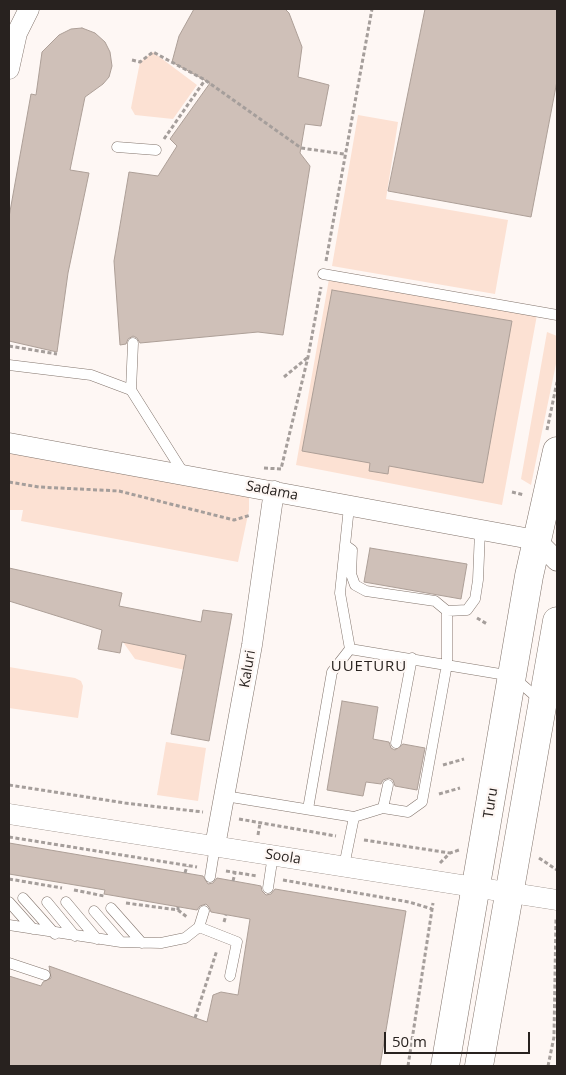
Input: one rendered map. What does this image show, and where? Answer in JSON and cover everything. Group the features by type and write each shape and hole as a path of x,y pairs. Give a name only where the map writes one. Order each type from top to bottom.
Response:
{"main road":[{"name":"Turu","path":"445,1066 536,540 557,451"},
{"path":"479,1066 557,621"}],"street":[{"path":"9,69 17,33 29,9"},
{"name":"Sadama","path":"9,443 536,540"},
{"name":"Kaluri","path":"215,846 260,595 274,491"},
{"path":"536,540 557,561"},
{"name":"Soola","path":"9,814 509,893 557,909"}],"lane":[{"path":"117,147 156,150"},
{"path":"324,274 557,315"},
{"path":"133,343 131,390 185,474"},
{"path":"9,365 91,374 131,390"},
{"path":"308,809 332,672 350,649 344,606 340,593 349,507"},
{"path":"345,545 352,550 351,574 355,585 366,592 435,601 447,611 467,610 475,599 478,580 480,531"},
{"path":"225,796 354,817 383,808 408,812 422,802 447,664 447,611"},
{"path":"350,649 512,676 543,702"},
{"path":"396,743 412,658"},
{"path":"383,808 388,785"},
{"path":"344,866 354,817"},
{"path":"210,877 215,846"},
{"path":"268,888 273,855"},
{"path":"23,898 55,934"},
{"path":"9,902 33,929"},
{"path":"47,902 76,936"},
{"path":"66,902 97,939"},
{"path":"111,908 142,943"},
{"path":"94,911 122,942"},
{"path":"9,925 55,934 122,942 161,943 185,938 199,927 204,911"},
{"path":"199,927 237,942 230,976"},
{"path":"9,963 45,975"}],"path":[{"path":"281,469 308,358 372,9"},
{"path":"132,60 140,62 153,52 205,80 301,148 344,154"},
{"path":"156,150 205,80"},
{"path":"9,346 57,354"},
{"path":"284,377 308,358"},
{"path":"9,482 39,487 119,491 234,520 254,513"},
{"path":"428,770 464,759"},
{"path":"423,799 460,788"},
{"path":"439,863 450,853 464,849"},
{"path":"536,858 542,859 557,870"},
{"path":"185,873 187,866"},
{"path":"233,881 235,873"},
{"path":"408,1066 432,903"},
{"path":"548,1066 554,1037 557,909"},
{"path":"194,1018 226,914"}],"shaded area":[{"path":"153,52 197,85 173,119 135,115 131,108 140,62"},
{"path":"358,115 398,122 386,199 508,220 495,294 332,266"},
{"path":"329,279 537,315 502,505 296,465"},
{"path":"547,332 557,336 557,359 531,485 521,479"},
{"path":"9,451 249,497 249,510 238,562 21,521 23,510 9,510"},
{"path":"123,642 195,657 185,670 135,659"},
{"path":"9,667 75,678 81,681 83,686 78,718 9,708"},
{"path":"166,742 206,748 198,801 157,795"}],"building":[{"path":"194,9 285,9 289,13 302,47 298,77 329,85 321,126 305,124 300,153 310,166 283,335 258,332 140,343 133,336 128,339 126,344 120,345 114,261 129,172 158,176 177,146 170,139 210,83 172,62 179,36"},
{"path":"425,9 557,9 557,81 531,217 388,191"},
{"path":"82,28 95,33 105,42 110,52 112,66 109,77 103,84 85,97 70,170 89,173 68,273 57,352 9,341 9,217 31,94 36,95 42,52 59,35 71,29"},
{"path":"332,290 512,321 483,483 389,466 388,474 369,471 370,463 302,451"},
{"path":"370,548 467,564 461,599 364,582"},
{"path":"9,568 122,593 119,606 201,622 203,610 232,614 209,741 171,734 186,655 122,642 120,653 98,649 102,630 9,601"},
{"path":"342,701 378,707 373,739 389,742 391,748 395,750 403,744 425,748 417,790 395,786 393,780 389,778 383,780 381,784 366,782 363,796 327,790"},
{"path":"9,843 203,876 208,884 213,883 217,878 261,886 262,891 266,895 271,894 275,889 406,911 380,1066 9,1066 9,976 41,986 43,982 51,978 49,966 207,1022 213,995 221,992 238,995 250,919 211,912 206,904 200,906 197,910 104,894 105,890 9,874"}],"district":[{"name":"UUETURU","path":"369,667"}]}
